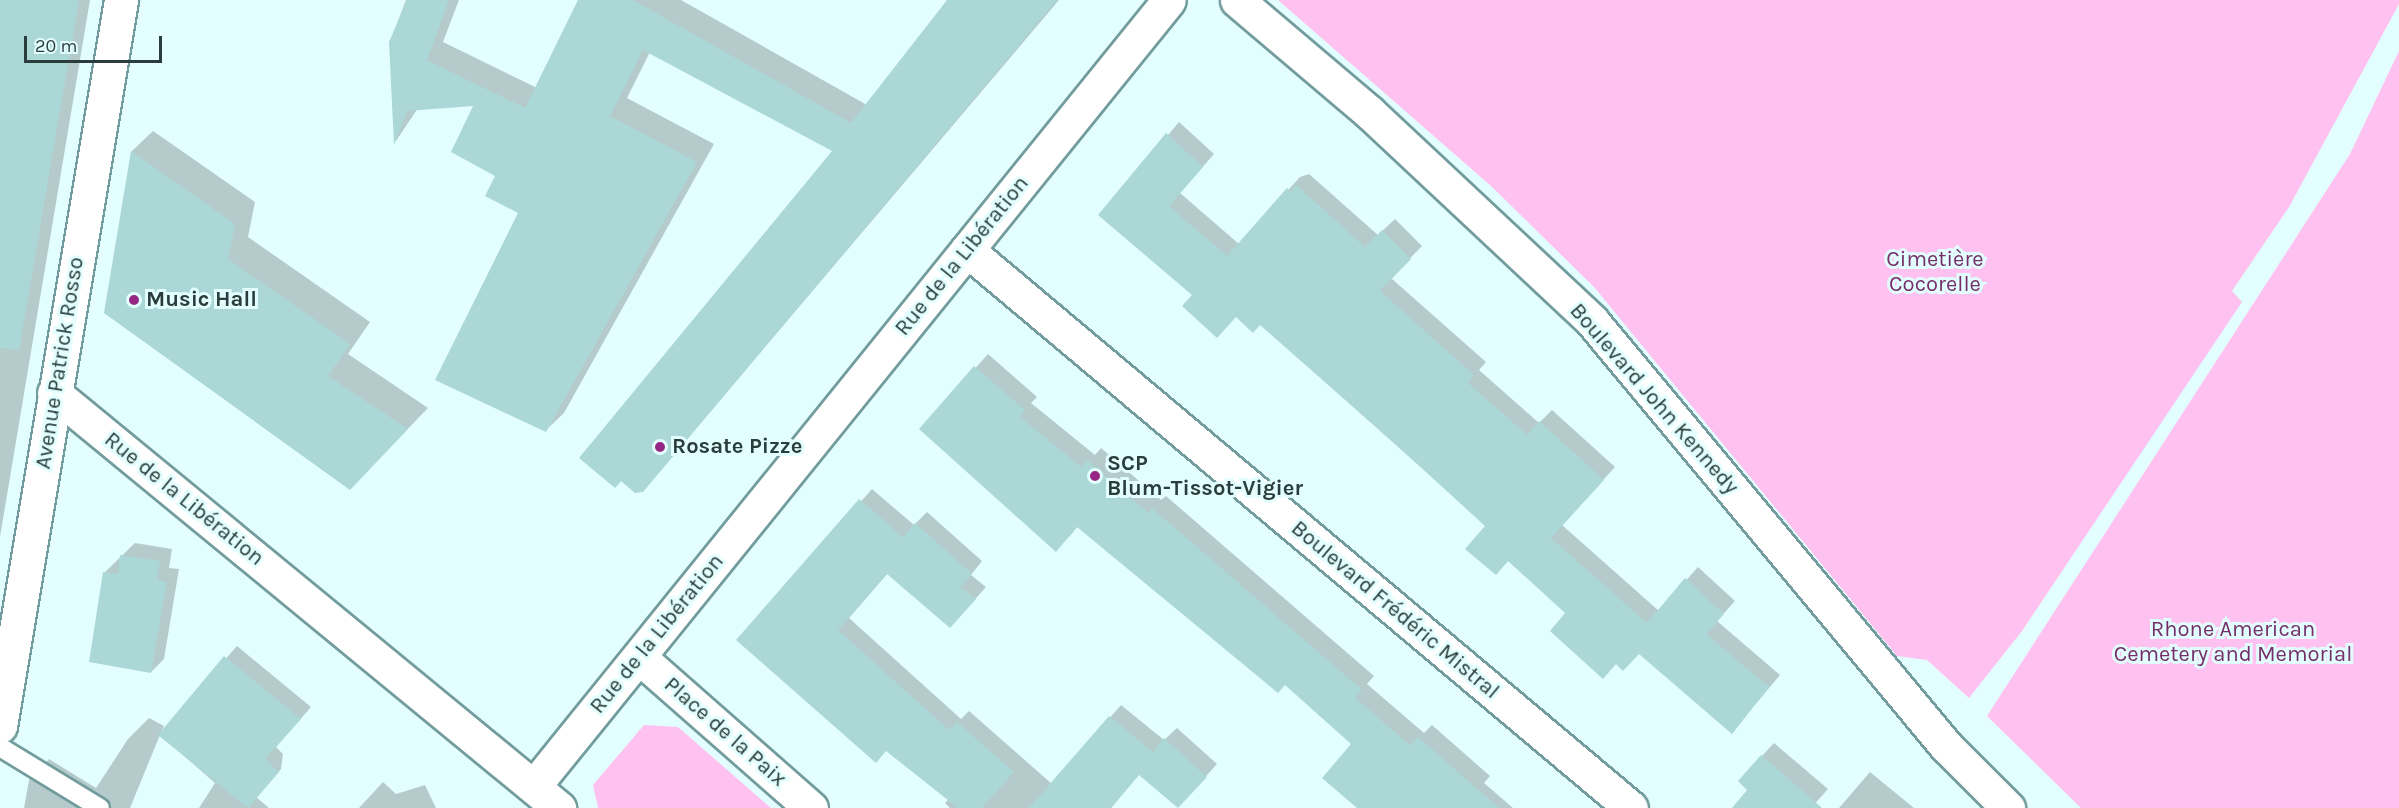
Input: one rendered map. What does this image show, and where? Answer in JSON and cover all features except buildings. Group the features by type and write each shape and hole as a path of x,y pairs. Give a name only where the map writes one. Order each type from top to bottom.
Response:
{"street":[{"name":"Avenue Patrick Rosso","path":"0,726 121,0"},
{"name":"Rue de la Libération","path":"54,393 534,786 1169,0"},
{"name":"Boulevard John Kennedy","path":"1237,0 1369,112 1592,321 1946,746 2008,808"},
{"name":"Boulevard Frédéric Mistral","path":"967,249 1630,808"},
{"name":"Place de la Paix","path":"639,657 811,808"},
{"path":"534,786 559,808"}],"lane":[{"path":"0,747 100,808"}],"green space":[{"name":"Cimetière Cocorelle","path":"1278,0 2399,0 2399,4 2289,207 2232,291 2242,302 2022,631 1969,698 1927,660 1897,656 1594,287 1491,186"},
{"name":"Rhone American Cemetery and Memorial","path":"2399,51 2399,808 2081,808 1987,716 2350,154"},
{"path":"644,725 678,727 771,808 598,808 593,785"}],"place":[{"name":"Music Hall","path":"134,300"},
{"name":"Rosate Pizze","path":"660,447"},
{"name":"SCP Blum-Tissot-Vigier","path":"1095,476"}]}
